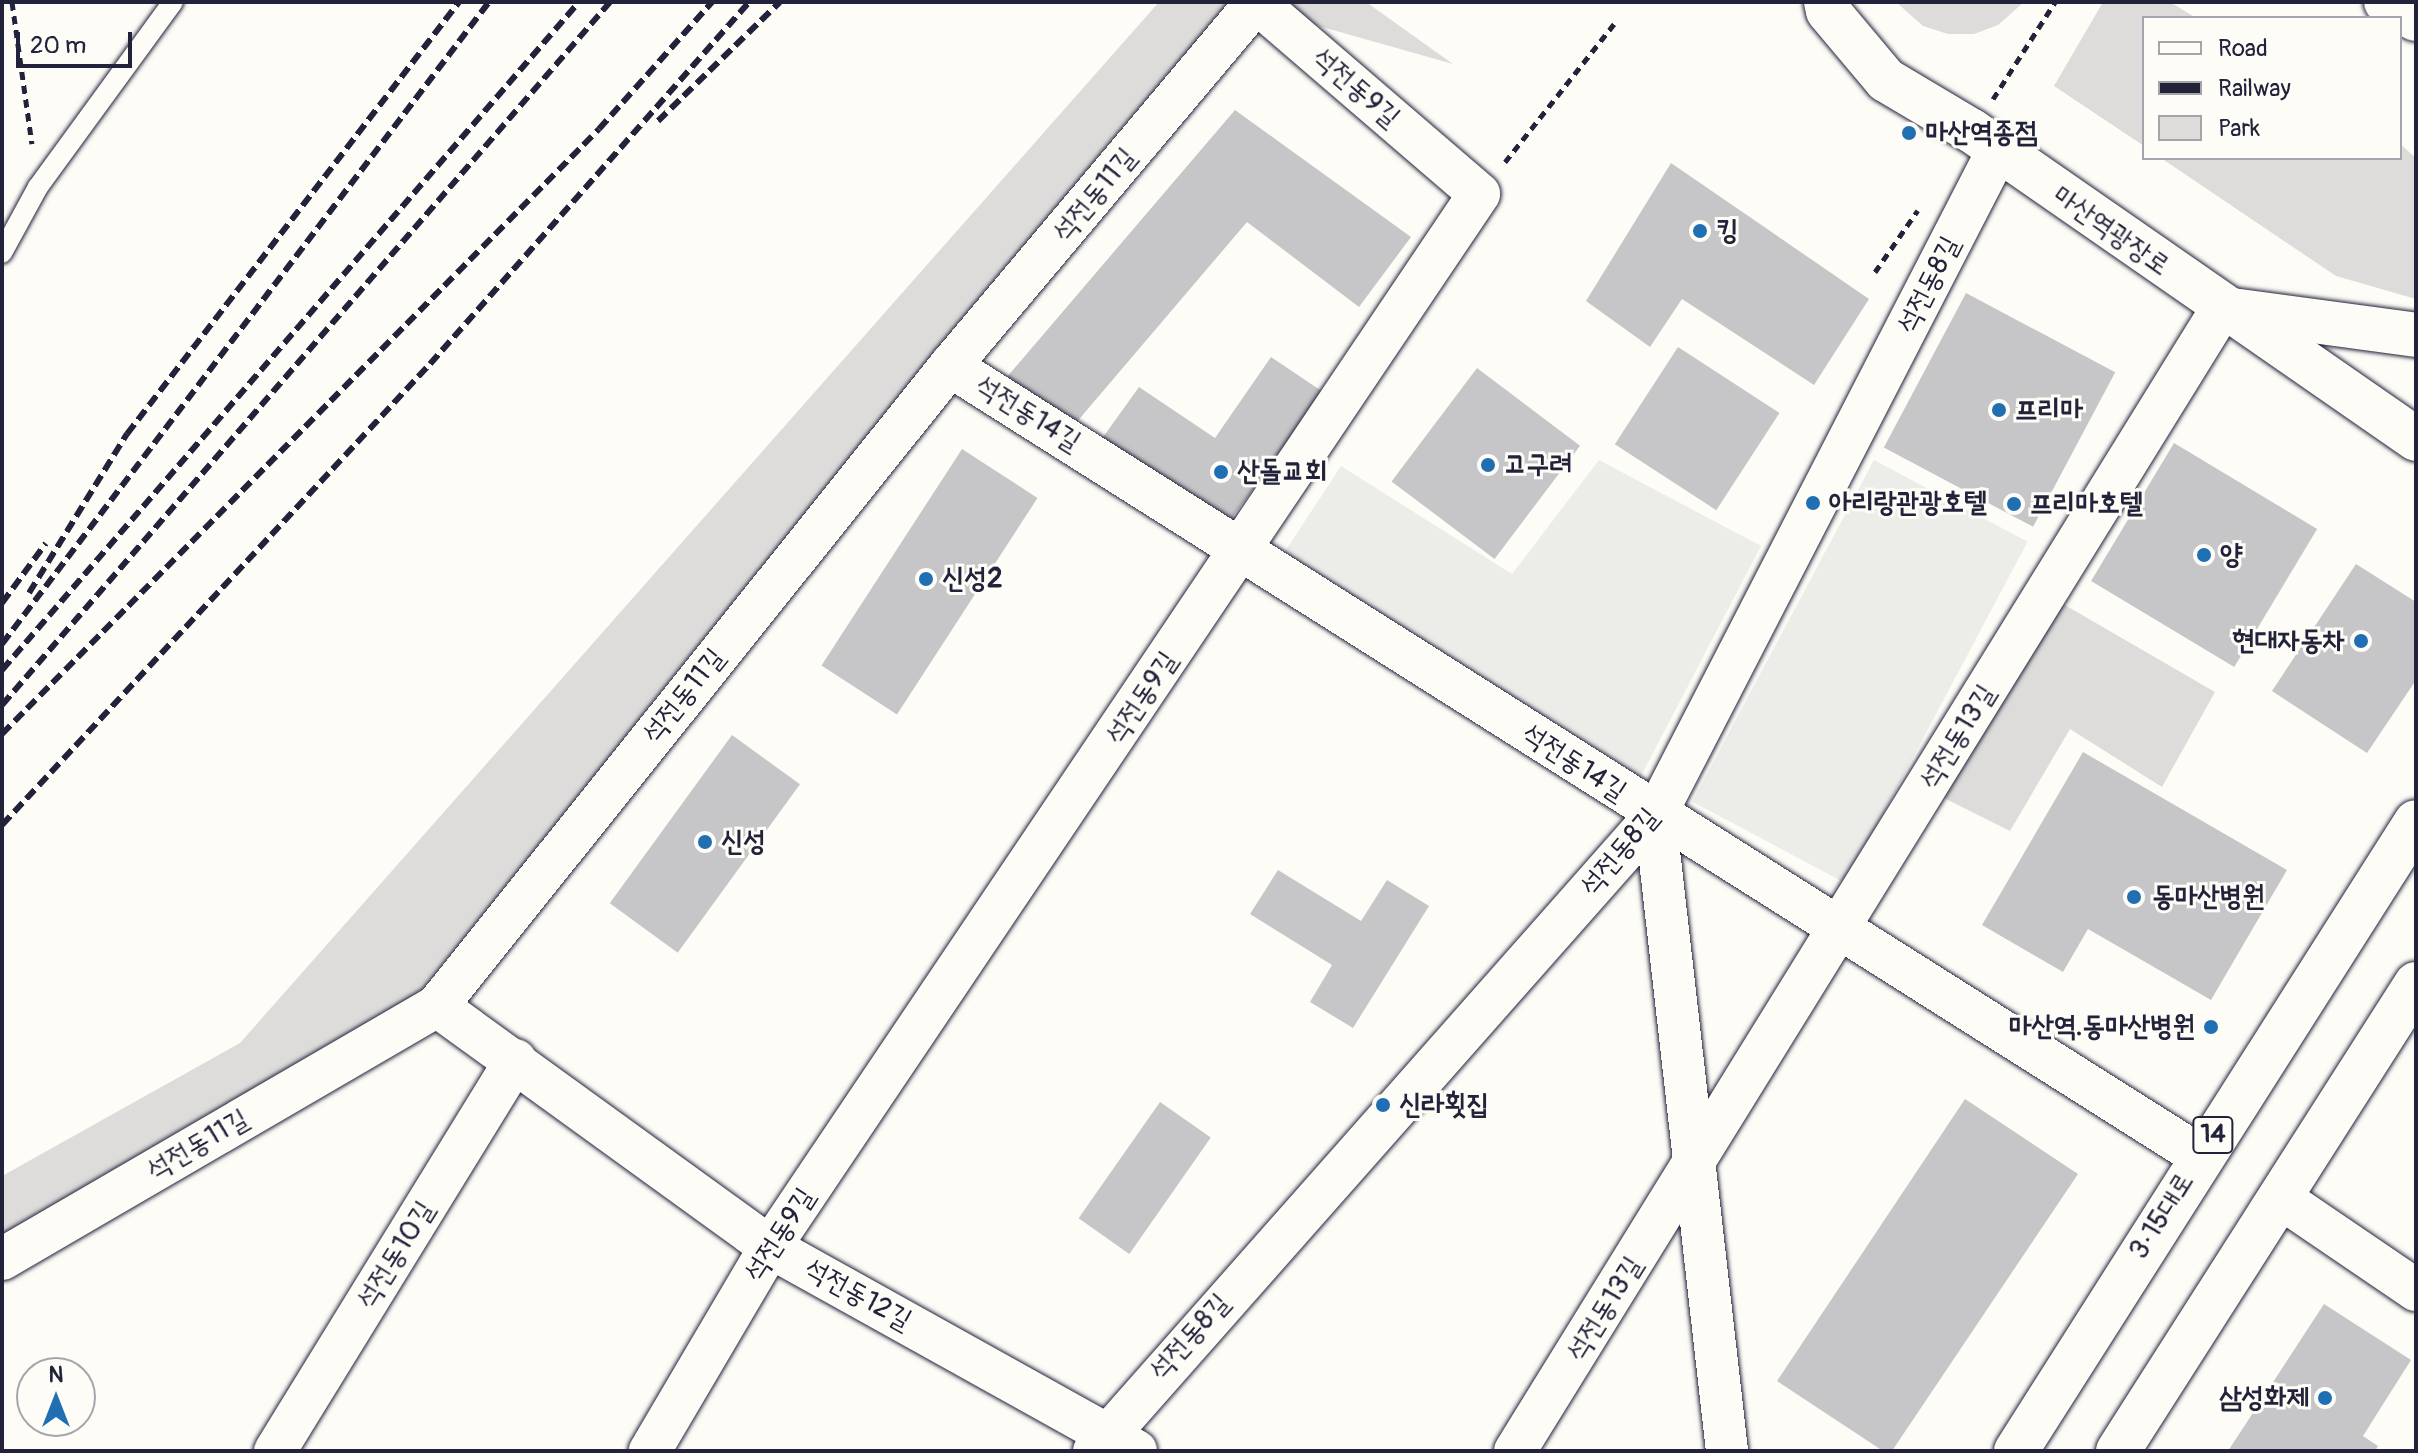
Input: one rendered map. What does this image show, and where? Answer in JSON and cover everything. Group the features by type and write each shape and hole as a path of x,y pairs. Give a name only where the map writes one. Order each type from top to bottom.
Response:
{"main road":[{"name":"마산역광장로","path":"1824,5 1886,80 1997,152 2416,439"},
{"path":"2222,308 2416,335"},
{"name":"3·15대로","path":"2016,1451 2200,1156 2416,822"},
{"path":"2118,1451 2282,1199 2416,984"}],"street":[{"name":"석전동9길","path":"650,1451 770,1247 1479,194 1256,2"},
{"name":"석전동11길","path":"2,1259 437,1006 950,366 1256,2"},
{"name":"석전동8길","path":"1112,1444 1655,816 1997,152"},
{"name":"석전동13길","path":"1515,1451 1695,1167 2222,308"},
{"name":"석전동14길","path":"950,366 1243,548 1655,816 2200,1156"},
{"path":"1655,816 1727,1451"},
{"name":"석전동12길","path":"437,1006 516,1060 770,1247 1112,1444"},
{"name":"석전동10길","path":"275,1451 516,1060"},
{"path":"2282,1199 2416,1290"}],"lane":[{"path":"2,253 38,187 173,2"}],"path":[{"path":"12,2 38,187"},
{"path":"1479,194 1614,24"}],"shaded area":[{"path":"1599,460 1761,546 1639,780 1284,553 1341,466 1512,574"},
{"path":"1874,460 2028,542 1846,883 1692,802"}],"green space":[{"path":"1159,2 1366,2 1453,64 1241,4 388,1031 2,1253 2,1176 240,1043"},
{"path":"1896,2 2024,2 1998,25 1974,34 1948,34 1923,26"},
{"path":"2103,2 2170,2 2193,16 2142,16 2142,145 2054,86"},
{"path":"2402,146 2416,158 2416,299 2336,276 2164,160 2402,160"},
{"path":"2051,597 2215,692 2162,787 2070,729 2010,831 1944,798"}],"building":[{"path":"1235,110 1411,237 1359,307 1247,222 1075,424 1007,377"},
{"name":"킹","path":"1671,163 1869,299 1814,385 1682,299 1650,347 1586,301"},
{"name":"프리마","path":"1966,293 2115,372 2033,527 1884,448"},
{"name":"고구려","path":"1678,347 1779,413 1716,510 1615,444"},
{"path":"1271,357 1326,394 1226,525 1101,440 1139,387 1215,438"},
{"name":"고구려","path":"1477,368 1580,446 1495,559 1392,481"},
{"name":"양","path":"2174,443 2317,529 2234,667 2091,581"},
{"name":"신성2","path":"962,449 1037,498 897,714 821,665"},
{"name":"현대자동차","path":"2356,564 2416,602 2416,680 2367,753 2272,691"},
{"name":"신성","path":"732,735 800,784 678,953 610,903"},
{"name":"동마산병원","path":"2083,752 2287,870 2211,1000 2088,929 2063,972 1982,925"},
{"path":"1278,870 1361,921 1387,880 1429,906 1353,1028 1310,1002 1332,965 1250,914"},
{"path":"1965,1099 2078,1174 1892,1451 1883,1451 1777,1381"},
{"path":"1160,1102 1211,1138 1129,1254 1079,1218"},
{"name":"삼성화제","path":"2324,1304 2411,1360 2363,1436 2378,1446 2375,1451 2228,1451"}],"railway":[{"path":"29,593 127,434 459,2"},
{"path":"2,644 489,2"},
{"path":"2,670 579,2"},
{"path":"2,705 610,2"},
{"path":"2,734 599,129 712,2"},
{"path":"2,825 430,364 749,2"},
{"path":"658,121 780,2"},
{"path":"2,603 46,543"}],"place":[{"name":"마산역종점","path":"1909,133"},
{"name":"킹","path":"1700,231"},
{"name":"프리마","path":"1999,410"},
{"name":"고구려","path":"1488,465"},
{"name":"산돌교회","path":"1221,472"},
{"name":"아리랑관광호텔","path":"1813,503"},
{"name":"프리마호텔","path":"2014,504"},
{"name":"양","path":"2204,555"},
{"name":"신성2","path":"926,579"},
{"name":"현대자동차","path":"2361,641"},
{"name":"신성","path":"705,842"},
{"name":"동마산병원","path":"2134,897"},
{"name":"마산역.동마산병원","path":"2211,1027"},
{"name":"신라횟집","path":"1383,1105"},
{"name":"삼성화제","path":"2325,1398"}]}
